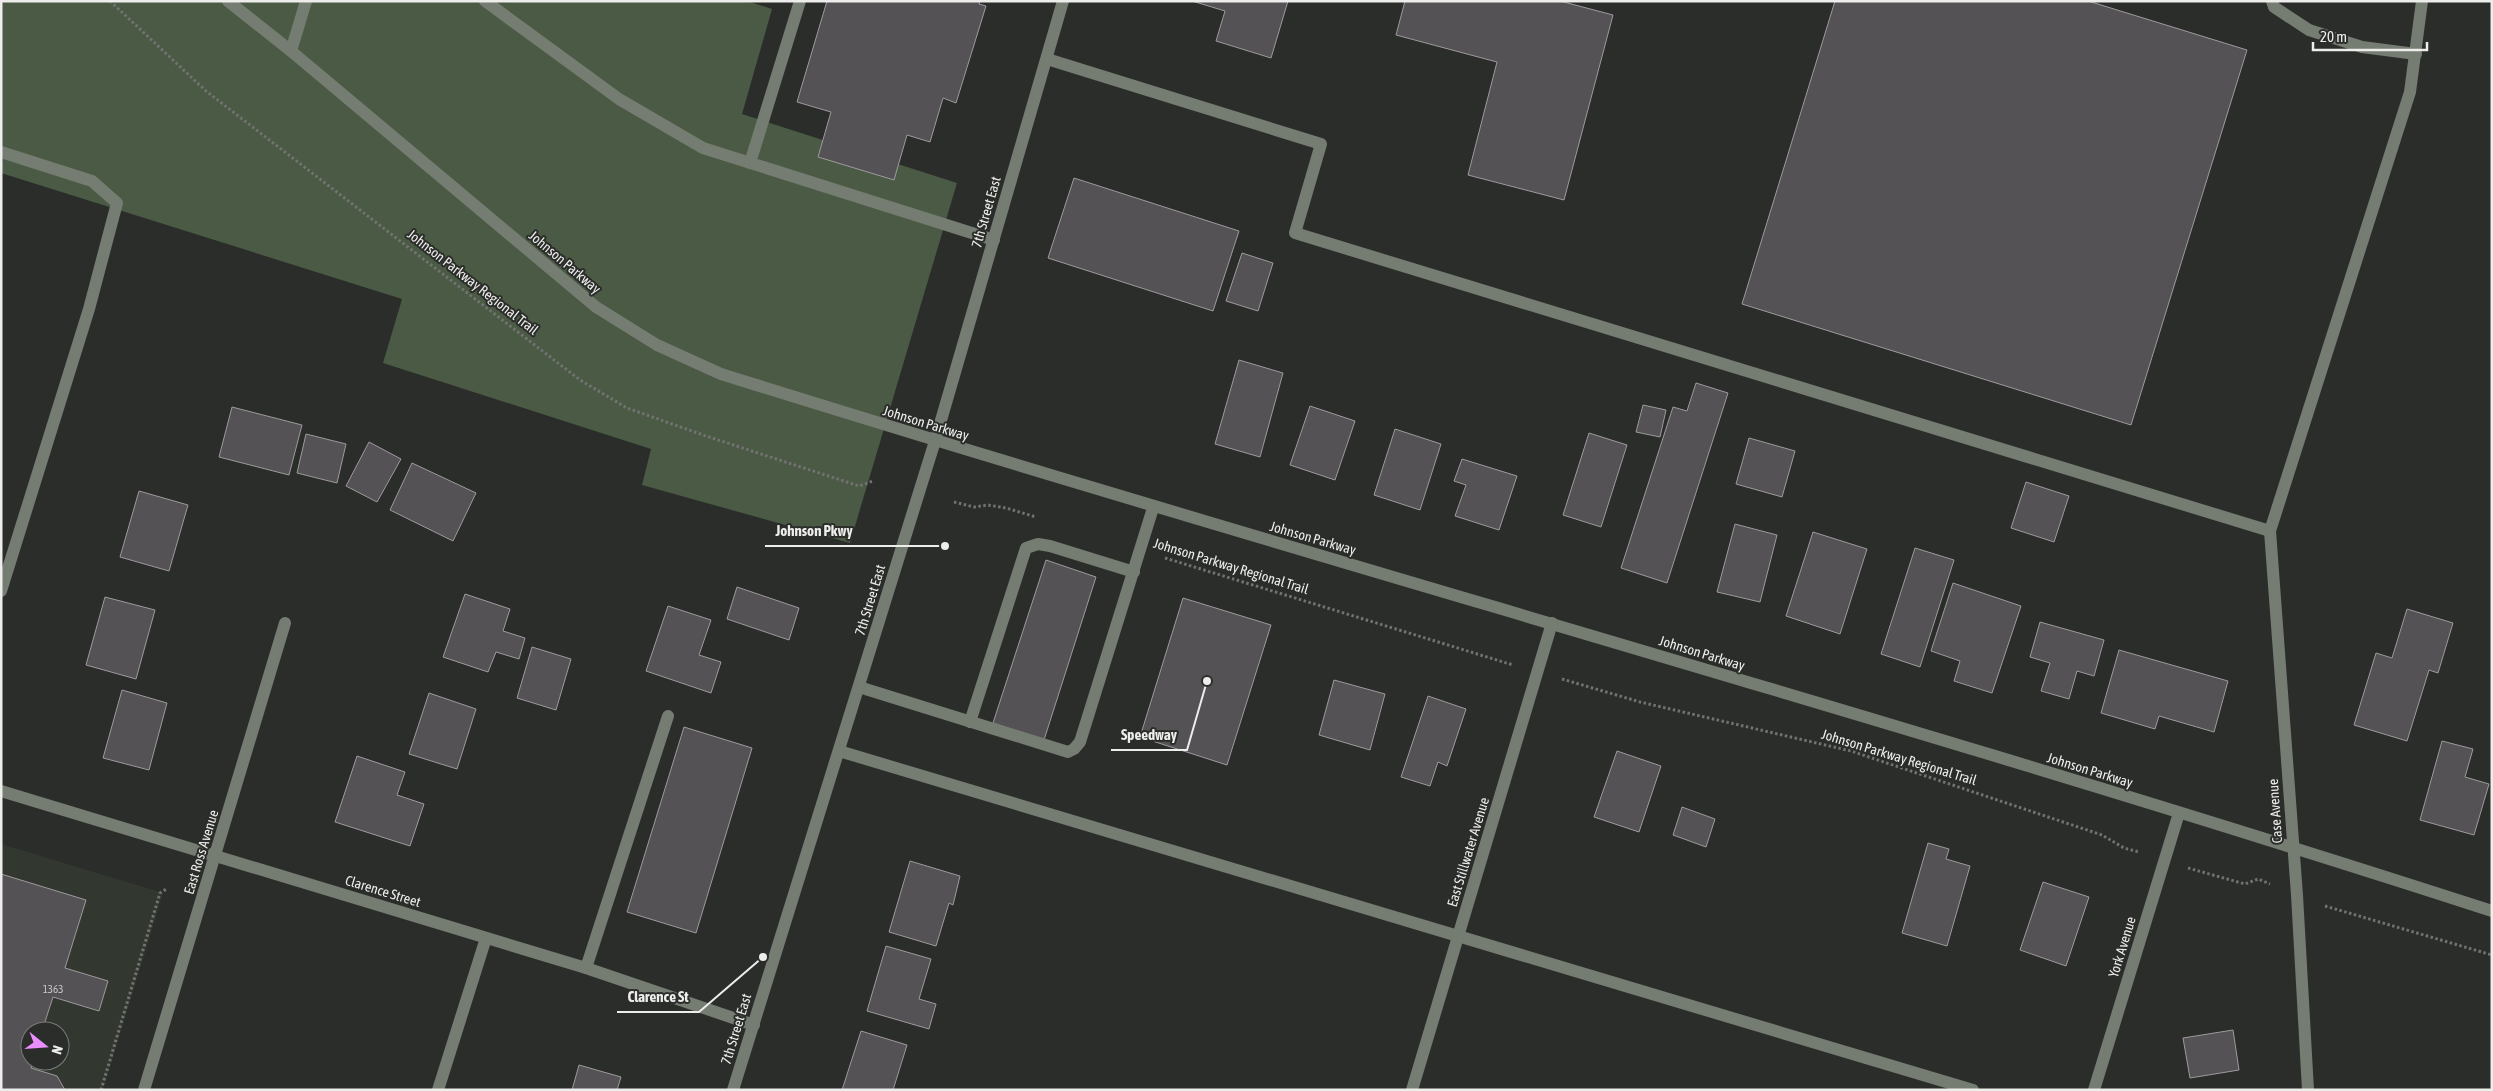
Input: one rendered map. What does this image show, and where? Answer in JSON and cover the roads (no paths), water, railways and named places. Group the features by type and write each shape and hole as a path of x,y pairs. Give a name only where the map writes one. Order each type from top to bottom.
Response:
{"street":[{"name":"Johnson Parkway","path":"228,1 291,51 596,307 657,345 721,374 1153,508 1552,623 2292,846 2492,911"},
{"path":"291,51 306,1"},
{"path":"485,1 619,99 703,148 994,240"},
{"path":"750,163 800,1"},
{"name":"7th Street East","path":"733,1090 935,441 1064,1"},
{"path":"2272,1 2274,7 2309,30 2362,47 2416,54"},
{"path":"1047,59 1321,144 1295,233 2270,531 2410,92 2422,1"},
{"path":"1,152 92,181 117,203 89,309 1,591"},
{"path":"859,687 1068,752 1074,749 1080,742 1153,508"},
{"name":"Case Avenue","path":"2270,531 2297,895 2308,1090"},
{"path":"970,722 1026,548 1038,544 1050,546 1134,572"},
{"name":"East Ross Avenue","path":"144,1090 285,623"},
{"name":"East Stillwater Avenue","path":"1412,1090 1552,623"},
{"path":"586,968 668,716"},
{"path":"839,751 1972,1090"},
{"name":"Clarence Street","path":"1,791 586,968 754,1024"},
{"name":"York Avenue","path":"2094,1090 2179,813"},
{"path":"438,1090 486,938"}],"place":[{"name":"Johnson Pkwy","path":"945,546"},
{"name":"Speedway","path":"1207,681"},
{"name":"Clarence St","path":"763,957"}]}
